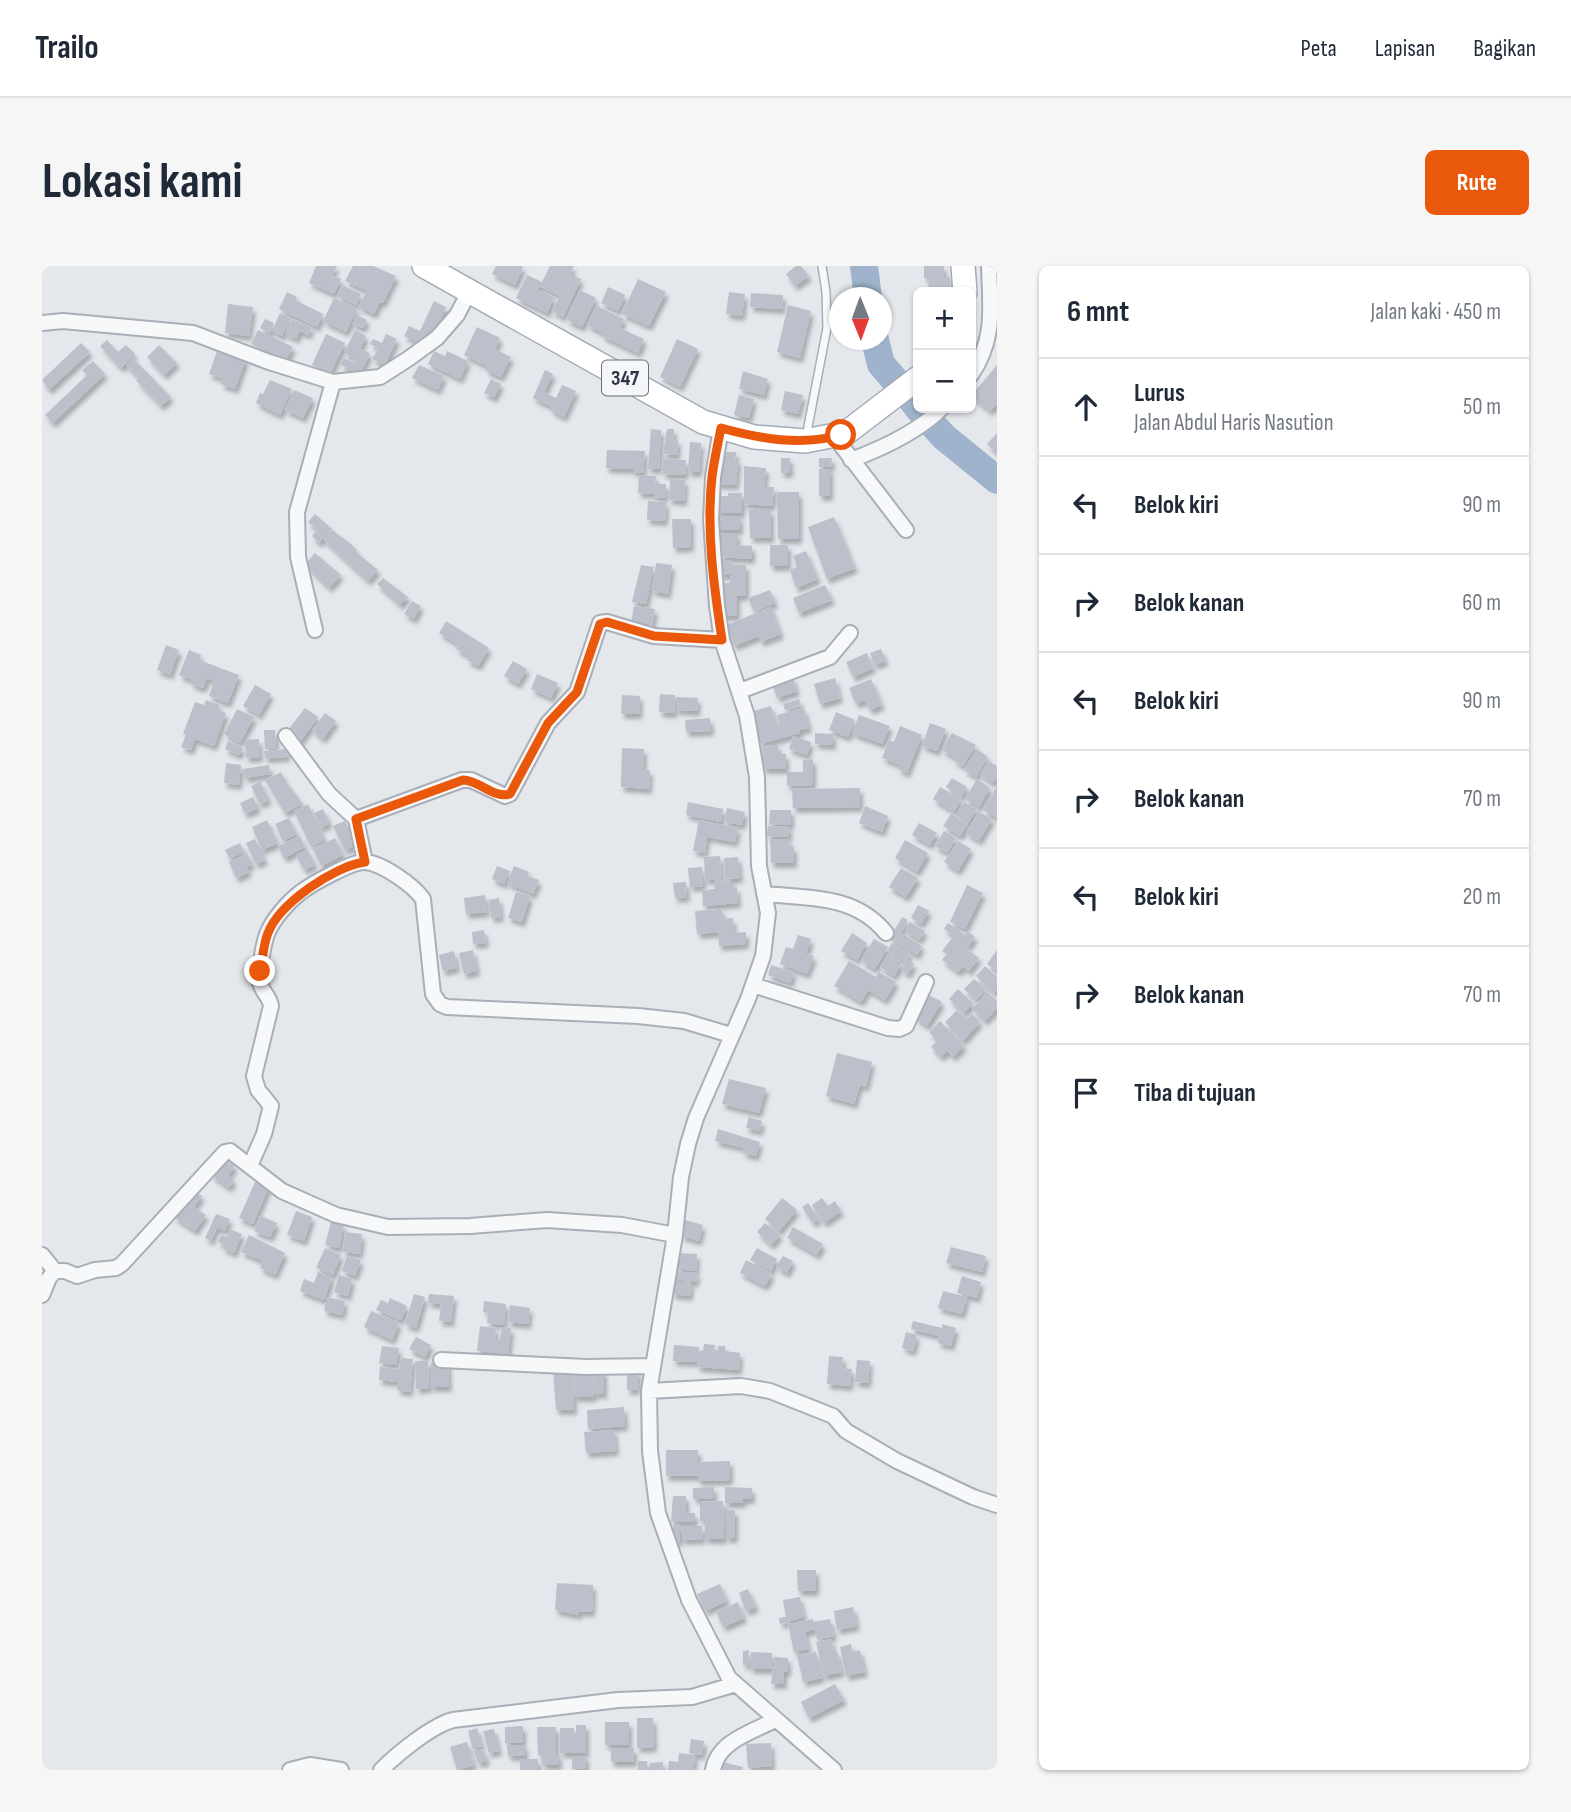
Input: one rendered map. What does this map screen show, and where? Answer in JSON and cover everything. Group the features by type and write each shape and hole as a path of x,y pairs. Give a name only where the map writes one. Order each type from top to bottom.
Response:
{"main road":[{"name":"347","path":"425,266 703,422 754,437 805,441 841,434 913,382"},
{"path":"963,266 965,287"}],"street":[{"path":"976,368 989,339 989,266"},
{"path":"42,323 62,321 193,333 269,362 333,382 380,377 408,359 437,338 457,315 469,292"},
{"path":"315,630 298,557 297,512 333,382"},
{"path":"851,460 884,447 936,413"},
{"path":"721,428 712,477 711,520 717,606 722,640 740,691 757,777 759,866 768,913 763,956 753,985 696,1118 688,1144 649,1391 649,1451 658,1513 689,1600 729,1678 835,1770"},
{"path":"841,434 851,460 906,530"},
{"path":"356,819 463,780 471,780 500,796 510,794 548,723 577,692 602,622 654,636 722,640"},
{"path":"740,691 823,661 830,657 850,633"},
{"path":"286,736 321,786 356,819 365,862"},
{"path":"250,1166 264,1134 271,1106 258,1090 254,1076 271,1006 270,999 261,989 260,983 268,933 279,915 302,892 347,867 365,862 404,880 423,899 433,994 440,1004 447,1007 638,1016 684,1021 731,1035"},
{"path":"764,894 846,905 868,914 886,933"},
{"path":"753,985 893,1029 906,1026 926,982"},
{"path":"42,1295 55,1271 65,1271 77,1276 95,1269 116,1268 173,1211 225,1152 233,1151 282,1191 336,1215 388,1227 470,1226 547,1220 622,1225 675,1234"},
{"path":"42,1255 55,1271"},
{"path":"441,1360 586,1367 653,1366"},
{"path":"649,1391 741,1386 770,1391 833,1416 846,1431 897,1461 972,1497 997,1504"},
{"path":"381,1770 405,1750 444,1723 453,1720 618,1700 692,1697 736,1684"},
{"path":"713,1770 720,1751 775,1720"},
{"path":"290,1770 310,1765 341,1770"}],"lane":[{"path":"805,441 827,328 822,266"}],"building":[{"path":"316,266 337,266 332,275 341,279 334,294 309,283"},
{"path":"353,266 373,266 396,276 383,303 380,302 374,314 358,306 367,291 345,281"},
{"path":"496,266 523,267 515,285 492,274"},
{"path":"550,266 574,266 570,274 581,279 563,317 552,311 560,296 539,286 538,290 554,297 547,313 516,298 527,275 542,282"},
{"path":"796,266 801,266 809,276 795,286 786,274"},
{"path":"924,266 944,266 944,277 950,277 951,287 929,287 928,278 924,278"},
{"path":"638,279 666,292 649,326 622,314"},
{"path":"342,285 361,294 356,305 337,296"},
{"path":"608,287 625,295 618,311 601,303"},
{"path":"580,290 596,298 582,327 567,320"},
{"path":"287,292 297,297 295,300 323,314 317,327 279,309"},
{"path":"729,292 745,294 742,316 726,314"},
{"path":"751,293 783,295 782,309 750,307"},
{"path":"334,298 357,309 346,332 323,321"},
{"path":"434,301 446,307 433,336 427,334 422,344 404,336 409,326 420,331"},
{"path":"228,304 253,307 249,336 225,333"},
{"path":"788,305 811,311 800,358 777,352"},
{"path":"597,306 624,319 620,328 644,339 638,353 602,336 603,333 587,325"},
{"path":"280,313 291,318 282,336 272,331"},
{"path":"357,315 367,320 363,328 352,324"},
{"path":"265,319 274,323 270,333 260,328"},
{"path":"292,319 312,328 308,335 300,331 296,339 285,334"},
{"path":"477,327 500,338 495,349 511,357 501,377 485,370 487,366 464,355"},
{"path":"258,330 293,347 286,361 251,344"},
{"path":"355,330 366,336 360,349 370,353 360,374 341,365 344,358 354,363 355,359 344,353"},
{"path":"326,334 345,343 330,374 312,365"},
{"path":"386,334 397,339 385,365 372,359 379,348 370,344 373,339 382,343"},
{"path":"677,339 698,349 680,387 660,377"},
{"path":"107,340 118,352 126,345 135,354 121,368 100,346"},
{"path":"81,343 90,352 49,390 42,380"},
{"path":"159,345 177,363 164,375 147,357"},
{"path":"218,348 246,359 235,389 221,384 223,379 209,374"},
{"path":"434,351 445,356 447,351 468,361 460,379 428,364"},
{"path":"133,358 171,397 161,406 136,380 139,378 126,365"},
{"path":"93,361 105,374 53,423 45,415 87,375 82,370"},
{"path":"419,365 444,376 438,390 412,378"},
{"path":"997,365 997,404 990,411 976,400 976,390"},
{"path":"545,370 553,374 544,392 556,398 562,385 576,391 564,417 550,410 552,407 533,398"},
{"path":"743,371 768,379 764,395 739,389"},
{"path":"491,379 501,384 494,398 484,393"},
{"path":"270,380 292,389 280,415 256,403"},
{"path":"294,390 313,398 303,418 285,410"},
{"path":"785,391 803,395 798,414 781,410"},
{"path":"739,395 754,399 749,418 734,415"},
{"path":"651,429 661,430 659,469 648,469"},
{"path":"667,429 674,429 673,440 678,440 677,455 663,454"},
{"path":"997,433 997,453 987,444"},
{"path":"690,442 701,443 699,472 688,472"},
{"path":"607,450 645,451 643,473 633,472 633,469 606,468"},
{"path":"725,452 736,452 736,485 716,484 719,459 725,459"},
{"path":"781,458 790,458 790,473 781,473"},
{"path":"819,458 832,458 831,467 819,467"},
{"path":"663,459 686,460 685,475 662,474"},
{"path":"744,466 766,468 764,487 774,487 772,506 744,504"},
{"path":"819,469 830,469 830,496 819,496"},
{"path":"639,475 656,476 655,484 666,484 665,498 638,493"},
{"path":"670,479 685,480 684,501 669,500"},
{"path":"777,492 799,492 799,539 778,539"},
{"path":"728,493 742,493 742,513 716,513 716,496 728,496"},
{"path":"648,501 666,502 665,521 647,520"},
{"path":"749,510 771,510 771,538 750,538"},
{"path":"315,514 332,529 319,543 312,536 317,530 308,522"},
{"path":"714,516 740,516 740,530 714,530"},
{"path":"834,517 855,568 827,579 808,527"},
{"path":"672,519 691,519 691,547 673,548"},
{"path":"332,530 378,570 368,581 324,540"},
{"path":"718,533 737,533 737,545 752,546 752,559 720,557"},
{"path":"770,545 788,545 788,566 770,566"},
{"path":"806,551 818,579 796,588 790,570 797,567 793,556"},
{"path":"315,553 341,575 329,588 305,564"},
{"path":"720,560 731,560 731,565 746,565 746,596 737,596 737,616 722,616 723,583 730,583 731,575 720,575"},
{"path":"656,563 672,565 668,594 652,591"},
{"path":"641,565 654,567 646,604 632,602"},
{"path":"383,578 408,597 400,605 377,584"},
{"path":"825,585 832,600 799,613 793,598"},
{"path":"770,590 775,603 754,612 748,598"},
{"path":"412,601 421,606 414,619 404,614"},
{"path":"634,606 655,609 652,627 631,623"},
{"path":"771,607 781,634 761,642 759,636 734,646 726,625"},
{"path":"446,621 489,648 478,666 467,660 469,656 456,649 459,645 439,633"},
{"path":"166,645 179,650 170,675 157,670"},
{"path":"881,649 886,661 875,665 870,653"},
{"path":"189,650 201,655 199,660 239,675 228,703 209,696 214,681 207,678 203,688 191,684 192,680 179,675"},
{"path":"867,653 873,668 853,677 846,662"},
{"path":"513,661 527,669 518,684 504,676"},
{"path":"537,674 558,683 551,698 531,689"},
{"path":"792,676 797,691 777,698 772,683"},
{"path":"835,678 840,698 820,704 814,684"},
{"path":"871,679 882,705 870,710 865,700 856,704 849,688"},
{"path":"255,685 271,694 259,715 243,706"},
{"path":"660,694 675,695 674,713 659,712"},
{"path":"622,695 640,696 639,714 621,714"},
{"path":"676,697 698,698 697,711 676,710"},
{"path":"799,699 801,705 785,710 783,704"},
{"path":"206,700 220,705 218,710 226,713 214,746 195,739 191,750 181,747 195,702 204,705"},
{"path":"771,706 777,725 780,724 777,715 804,708 809,728 760,744 754,711"},
{"path":"305,708 318,717 299,743 285,734"},
{"path":"237,709 254,717 240,743 224,734"},
{"path":"836,712 855,720 848,737 829,730"},
{"path":"325,713 336,721 323,739 312,730"},
{"path":"859,715 890,726 882,744 852,733"},
{"path":"710,718 711,731 686,732 685,720"},
{"path":"930,723 946,729 937,751 922,746"},
{"path":"900,726 922,735 907,773 898,769 900,765 882,758 889,740 894,742"},
{"path":"264,730 275,730 276,748 265,749"},
{"path":"815,733 833,734 833,745 815,744"},
{"path":"952,733 976,745 963,766 954,761 956,758 942,750"},
{"path":"793,736 811,742 807,755 789,749"},
{"path":"259,739 260,757 246,758 245,740"},
{"path":"228,741 243,748 239,755 225,749"},
{"path":"762,745 778,745 778,754 786,754 786,769 763,769"},
{"path":"622,748 644,749 643,770 650,770 649,789 621,787"},
{"path":"287,749 287,757 265,758 264,751"},
{"path":"977,749 988,757 976,777 964,770"},
{"path":"813,759 813,785 787,786 787,772 803,772 803,760"},
{"path":"988,761 997,766 997,778 993,783 980,775"},
{"path":"226,763 241,765 239,785 224,783"},
{"path":"269,765 270,774 245,778 243,769"},
{"path":"281,772 302,804 285,813 265,780"},
{"path":"952,778 967,787 962,797 946,787"},
{"path":"977,779 990,788 979,807 965,799"},
{"path":"260,781 269,800 260,804 251,786"},
{"path":"997,786 997,818 983,810"},
{"path":"940,787 961,799 954,812 933,799"},
{"path":"860,788 860,807 793,808 792,789"},
{"path":"253,797 258,808 245,814 240,803"},
{"path":"688,802 723,809 721,822 686,815"},
{"path":"964,802 977,809 968,823 956,816"},
{"path":"308,804 325,840 311,847 294,811"},
{"path":"865,806 888,816 882,832 859,823"},
{"path":"727,808 745,812 742,825 724,822"},
{"path":"323,809 330,823 321,828 314,813"},
{"path":"770,810 791,810 791,825 769,825"},
{"path":"979,812 992,819 979,841 966,833"},
{"path":"951,814 968,824 960,836 943,826"},
{"path":"289,818 297,834 283,841 275,824"},
{"path":"267,820 278,843 262,850 252,827"},
{"path":"699,820 738,828 735,842 707,837 705,853 693,851"},
{"path":"345,821 357,845 345,850 333,826"},
{"path":"919,823 937,833 930,845 912,835"},
{"path":"768,826 789,827 789,837 767,836"},
{"path":"944,831 956,838 947,853 935,846"},
{"path":"300,836 305,847 284,858 278,846"},
{"path":"335,838 343,855 321,866 313,848"},
{"path":"255,839 265,860 256,864 246,843"},
{"path":"770,839 789,839 788,847 794,847 794,863 771,863"},
{"path":"905,840 928,853 917,872 895,858"},
{"path":"958,841 971,849 958,871 944,862"},
{"path":"240,843 244,852 230,859 225,850"},
{"path":"308,850 315,865 304,870 296,855"},
{"path":"247,853 252,865 246,867 249,872 236,878 229,862"},
{"path":"720,856 722,879 705,880 704,857"},
{"path":"738,857 740,878 725,879 724,858"},
{"path":"497,866 510,871 504,884 492,879"},
{"path":"514,866 529,872 527,876 539,880 533,894 507,883"},
{"path":"702,867 703,886 690,887 688,868"},
{"path":"901,868 918,878 906,897 889,887"},
{"path":"731,880 731,888 737,887 738,903 703,906 702,890 715,889 714,881"},
{"path":"686,882 687,897 675,898 673,883"},
{"path":"967,885 983,893 965,929 950,922"},
{"path":"516,892 530,896 522,922 508,918"},
{"path":"485,895 487,912 466,914 464,898"},
{"path":"499,898 501,917 491,918 489,900"},
{"path":"918,905 929,911 921,924 911,918"},
{"path":"722,909 723,919 733,918 734,933 746,932 746,944 719,946 718,934 723,932 697,934 695,911"},
{"path":"902,917 908,920 901,933 922,946 917,955 889,939"},
{"path":"910,922 925,931 919,940 905,931"},
{"path":"948,923 965,935 967,931 975,937 968,947 944,929"},
{"path":"484,930 486,943 473,944 472,932"},
{"path":"852,933 867,943 857,960 841,951"},
{"path":"798,935 811,939 806,954 814,956 807,974 780,964 786,947 793,949"},
{"path":"952,938 979,958 969,971 963,967 958,972 942,960 947,954 942,951"},
{"path":"874,939 888,947 875,969 861,961"},
{"path":"892,943 910,954 907,960 914,964 908,974 901,970 906,962 887,951"},
{"path":"473,950 477,971 464,974 459,953"},
{"path":"997,950 997,971 987,964"},
{"path":"454,951 457,968 443,971 439,955"},
{"path":"888,955 902,963 894,976 880,967"},
{"path":"849,961 876,977 879,972 896,982 885,1000 868,990 861,1002 834,986"},
{"path":"771,965 794,972 790,983 768,975"},
{"path":"985,966 997,977 997,990 994,993 976,976"},
{"path":"974,979 986,989 976,1000 964,989"},
{"path":"958,989 973,1003 964,1013 949,999"},
{"path":"987,992 997,1001 997,1008 985,1021 972,1009"},
{"path":"929,995 942,1002 927,1026 915,1018"},
{"path":"957,1010 967,1019 972,1014 980,1022 963,1041 945,1022"},
{"path":"940,1021 964,1046 953,1057 947,1051 941,1057 931,1047 937,1041 929,1032"},
{"path":"837,1053 872,1062 866,1087 860,1085 854,1104 826,1096"},
{"path":"729,1079 766,1088 759,1113 722,1104"},
{"path":"749,1117 762,1121 760,1131 746,1128"},
{"path":"718,1129 760,1142 756,1156 743,1153 744,1148 715,1141"},
{"path":"223,1158 235,1166 228,1176 234,1180 229,1188 211,1175"},
{"path":"256,1180 269,1186 253,1224 239,1218"},
{"path":"193,1190 202,1196 194,1207 206,1215 195,1231 174,1217"},
{"path":"782,1198 797,1210 779,1231 765,1219"},
{"path":"822,1198 828,1206 835,1201 841,1211 824,1223 812,1205"},
{"path":"808,1203 819,1219 813,1223 802,1207"},
{"path":"296,1211 312,1217 304,1241 287,1235"},
{"path":"216,1214 230,1219 225,1231 217,1227 211,1241 205,1238"},
{"path":"261,1216 277,1223 270,1237 254,1231"},
{"path":"685,1220 703,1225 699,1241 681,1236"},
{"path":"331,1222 344,1225 339,1248 325,1245"},
{"path":"765,1223 780,1235 771,1245 757,1232"},
{"path":"793,1227 823,1244 817,1255 787,1238"},
{"path":"230,1229 242,1234 234,1253 222,1248 224,1245 218,1242 221,1235 227,1237"},
{"path":"345,1232 362,1234 360,1254 343,1252"},
{"path":"249,1235 285,1253 275,1275 260,1268 263,1261 241,1252"},
{"path":"951,1247 986,1256 982,1272 946,1263"},
{"path":"325,1248 341,1255 333,1275 316,1268"},
{"path":"757,1248 777,1259 771,1271 750,1260"},
{"path":"677,1253 697,1254 696,1271 676,1269"},
{"path":"347,1256 361,1260 355,1276 342,1271"},
{"path":"783,1256 793,1261 787,1273 776,1267"},
{"path":"746,1260 772,1274 765,1286 740,1273"},
{"path":"672,1271 697,1273 696,1282 671,1280"},
{"path":"318,1272 332,1277 324,1300 300,1291 304,1279 314,1283"},
{"path":"339,1275 352,1279 348,1296 334,1292"},
{"path":"962,1276 981,1282 977,1298 957,1293"},
{"path":"673,1282 691,1283 690,1296 672,1294"},
{"path":"943,1291 967,1297 962,1314 938,1308"},
{"path":"414,1294 425,1297 416,1328 405,1324"},
{"path":"429,1294 454,1296 451,1322 439,1321 441,1304 428,1303"},
{"path":"327,1297 345,1301 342,1315 324,1311"},
{"path":"390,1298 407,1306 401,1320 376,1310 381,1300 388,1303"},
{"path":"484,1301 506,1304 504,1325 487,1323 488,1312 483,1312"},
{"path":"510,1305 530,1308 528,1324 508,1322"},
{"path":"371,1311 399,1323 392,1340 364,1327"},
{"path":"913,1321 942,1328 942,1324 956,1328 951,1346 938,1343 939,1336 911,1329"},
{"path":"480,1326 496,1328 495,1339 500,1340 502,1327 511,1328 508,1354 477,1351"},
{"path":"906,1332 917,1335 913,1351 902,1348"},
{"path":"416,1337 431,1345 425,1357 409,1349"},
{"path":"704,1344 715,1345 714,1352 717,1353 718,1346 725,1346 725,1351 740,1353 739,1370 697,1367 698,1362 673,1361 674,1345 699,1347 699,1351 703,1351"},
{"path":"382,1346 399,1348 396,1365 379,1363"},
{"path":"829,1356 843,1357 842,1368 852,1369 850,1386 827,1384"},
{"path":"401,1358 413,1359 410,1392 397,1390 398,1382 379,1380 380,1367 399,1369"},
{"path":"857,1360 870,1361 868,1383 855,1382"},
{"path":"415,1361 428,1361 429,1388 416,1389"},
{"path":"431,1363 448,1363 449,1387 431,1387"},
{"path":"573,1368 574,1410 556,1410 553,1369"},
{"path":"593,1369 594,1397 575,1397 574,1370"},
{"path":"594,1371 604,1371 604,1394 595,1394"},
{"path":"627,1371 638,1371 637,1390 627,1390"},
{"path":"624,1407 625,1426 588,1429 587,1410"},
{"path":"614,1430 616,1451 586,1453 584,1432"},
{"path":"666,1450 698,1450 698,1462 730,1461 730,1480 698,1481 698,1476 666,1476"},
{"path":"714,1487 714,1498 693,1499 693,1488"},
{"path":"725,1487 752,1488 752,1499 743,1499 743,1503 725,1503"},
{"path":"673,1496 686,1496 686,1513 695,1513 695,1522 671,1522"},
{"path":"723,1501 724,1539 705,1539 705,1521 700,1521 700,1502"},
{"path":"726,1510 735,1510 735,1538 726,1538"},
{"path":"673,1524 680,1524 680,1541 673,1542"},
{"path":"682,1526 702,1526 703,1539 682,1540"},
{"path":"797,1570 816,1570 816,1591 798,1591"},
{"path":"557,1583 593,1585 592,1612 579,1611 579,1615 555,1610"},
{"path":"720,1584 727,1601 705,1611 697,1594"},
{"path":"748,1589 756,1607 746,1611 739,1593"},
{"path":"800,1597 804,1617 780,1624 779,1618 786,1617 783,1600"},
{"path":"738,1602 744,1618 723,1627 716,1612"},
{"path":"853,1607 857,1626 837,1630 834,1611"},
{"path":"813,1619 813,1622 830,1619 834,1636 817,1640 815,1629 805,1632 809,1649 794,1652 788,1624"},
{"path":"831,1639 842,1672 824,1676 816,1642"},
{"path":"851,1644 852,1652 860,1650 865,1672 846,1676 840,1647"},
{"path":"749,1650 748,1665 743,1665 743,1651"},
{"path":"751,1652 772,1653 771,1669 750,1669"},
{"path":"816,1652 822,1678 803,1682 797,1655"},
{"path":"774,1657 788,1658 788,1672 784,1672 784,1684 771,1684"},
{"path":"835,1684 844,1700 809,1718 801,1702"},
{"path":"637,1718 653,1718 654,1747 637,1748"},
{"path":"605,1722 629,1722 629,1745 605,1745"},
{"path":"576,1725 586,1725 586,1753 560,1753 560,1728 574,1728 576,1736"},
{"path":"523,1726 523,1743 505,1743 505,1727"},
{"path":"537,1727 556,1727 556,1755 559,1755 559,1765 542,1765 542,1755 538,1755"},
{"path":"477,1728 482,1746 473,1749 468,1731"},
{"path":"494,1729 499,1751 489,1753 483,1731"},
{"path":"691,1739 704,1741 702,1755 689,1753"},
{"path":"467,1742 474,1765 457,1770 450,1747"},
{"path":"771,1743 772,1766 748,1768 746,1744"},
{"path":"507,1745 525,1745 525,1756 508,1756"},
{"path":"611,1748 634,1748 634,1762 611,1762"},
{"path":"483,1749 487,1761 478,1763 474,1751"},
{"path":"679,1753 695,1755 693,1770 668,1770 669,1761 678,1762"},
{"path":"572,1756 586,1756 586,1768 572,1769"},
{"path":"520,1759 538,1759 538,1769 520,1770"},
{"path":"638,1761 647,1761 648,1770 638,1770"},
{"path":"718,1761 743,1767 742,1770 716,1770"},
{"path":"663,1762 663,1770 650,1770 650,1763"}],"waterway":[{"path":"864,266 867,287"},
{"path":"878,350 881,364 913,401"},
{"path":"922,413 944,437 997,480"}],"route":[{"path":"260,971 268,933 279,915 293,900 302,892 347,867 365,862 356,819 463,780 471,780 500,796 510,794 548,723 577,692 602,622 654,636 722,640 711,520 712,477 721,428 778,440 805,441 841,435"}]}
